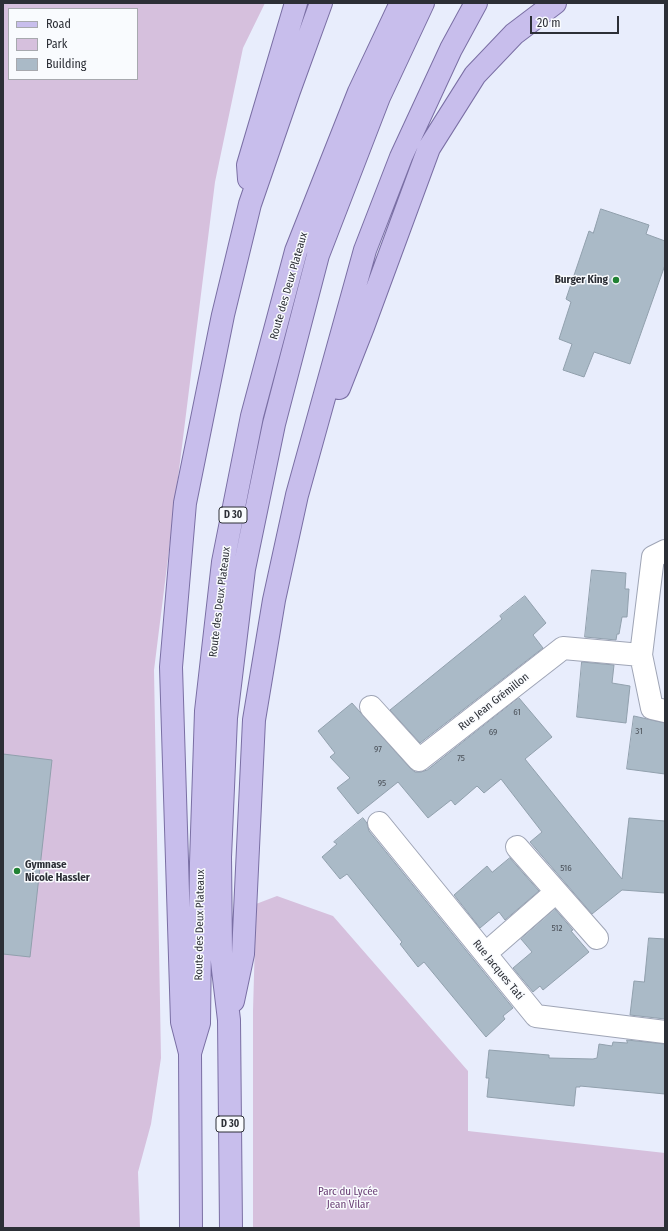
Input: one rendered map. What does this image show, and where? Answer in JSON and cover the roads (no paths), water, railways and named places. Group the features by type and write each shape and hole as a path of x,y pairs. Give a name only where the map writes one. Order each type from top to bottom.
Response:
{"main road":[{"path":"250,204 248,165 296,3"},
{"path":"190,1053 182,1022 171,667 185,503 223,315 250,204 321,3"},
{"name":"Route des Deux Plateaux","path":"191,1228 190,1053 199,1023 201,864 206,711 223,562 251,424 296,251 359,92 401,3"},
{"name":"Route des Deux Plateaux","path":"231,1228 230,1020 221,953 220,857 226,718 244,569 274,424 318,255 379,97 423,3"},
{"path":"230,1020 243,954 254,720 274,600 297,495 365,250 401,156 451,49 476,3"},
{"path":"297,495 363,328 429,148 475,75 514,34 555,3"}],"street":[{"path":"659,554 641,655 652,708 665,711"},
{"name":"Rue Jean Grémillon","path":"371,707 419,760 563,648 641,655"},
{"name":"Rue Jacques Tati","path":"379,823 536,1016 665,1032"},
{"path":"517,847 597,938"},
{"path":"486,954 556,892"}],"place":[{"name":"Burger King","path":"616,280"},
{"name":"Gymnase Nicole Hassler","path":"17,871"}],"park label":[{"name":"Parc du Lycée Jean Vilar","path":"348,1198"}]}
